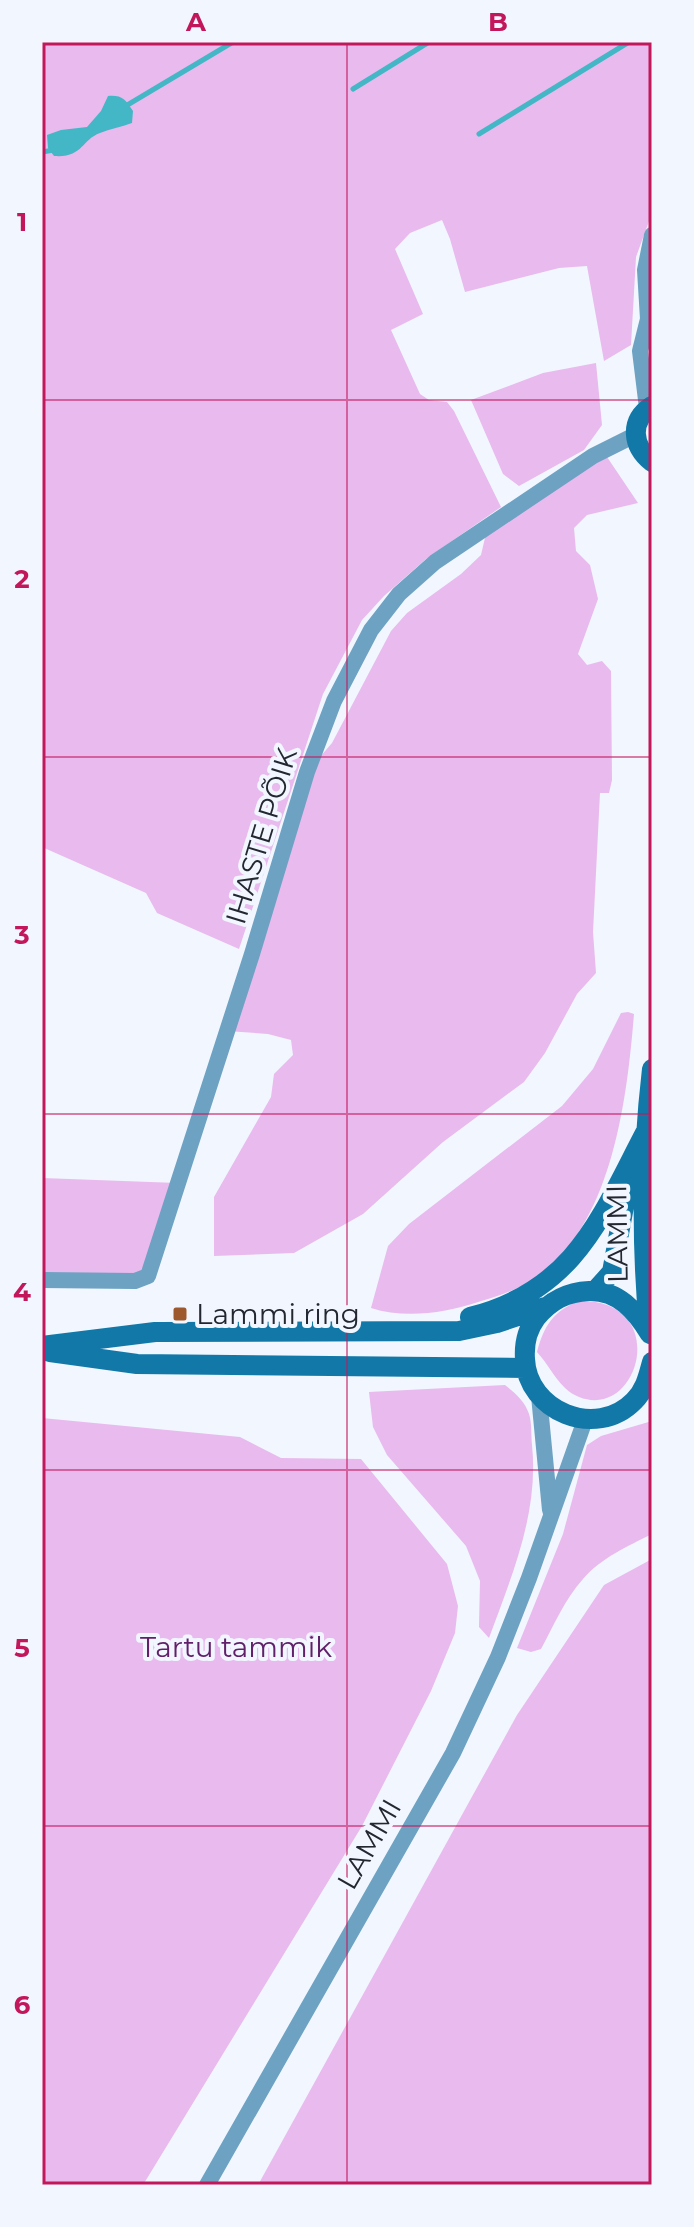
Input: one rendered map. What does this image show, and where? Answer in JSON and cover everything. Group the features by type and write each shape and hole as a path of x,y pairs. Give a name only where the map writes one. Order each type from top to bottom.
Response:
{"main road":[{"path":"650,407 636,425 635,435 637,446 652,462"},
{"name":"LAMMI","path":"651,1340 644,1265 645,1133 652,1069"},
{"path":"427,1330 485,1313 529,1293 563,1269 582,1247 600,1218 645,1133"},
{"name":"LAMMI","path":"595,1291 612,1272 625,1191 645,1133"},
{"path":"644,1265 652,1285"},
{"path":"42,1348 155,1332 459,1331 497,1323 545,1307 568,1294 595,1291 619,1298 638,1313 651,1340"},
{"path":"545,1307 531,1325 524,1346 525,1368 539,1396 552,1408 585,1420 652,1404"},
{"path":"42,1348 137,1364 525,1368"},
{"path":"613,1415 633,1402 647,1382 652,1362"}],"street":[{"path":"650,407 640,351 650,324 645,270 652,235"},
{"name":"IHASTE PÕIK","path":"42,1280 135,1281 148,1276 307,772 334,701 371,630 399,594 435,562 593,456 635,435"},
{"name":"LAMMI","path":"539,1396 550,1517"},
{"name":"LAMMI","path":"207,2185 453,1753 498,1657 585,1420"}],"green space":[{"path":"42,42 652,42 652,213 636,257 631,345 604,361 587,266 559,268 465,292 442,220 410,233 395,249 423,314 391,330 420,394 429,400 447,402 454,411 501,507 426,559 362,620 323,694 239,949 157,913 146,893 42,847"},
{"path":"596,363 602,425 584,450 519,486 503,474 471,400 543,373"},
{"path":"603,451 638,503 587,515 574,528 576,551 590,565 598,599 578,654 587,665 602,661 611,671 612,780 609,793 600,793 593,932 596,973 577,994 545,1053 524,1082 443,1142 363,1214 294,1253 214,1256 214,1197 271,1097 274,1074 293,1055 291,1040 268,1034 227,1031 307,772 332,743 391,631 407,613 461,574 481,555 488,525"},
{"path":"621,1013 634,1014 631,1048 611,1159 582,1228 560,1256 521,1286 465,1306 411,1314 371,1308 388,1246 409,1224 562,1106 593,1069"},
{"path":"42,1178 177,1183 148,1276 42,1280"},
{"path":"579,1301 608,1306 627,1319 636,1337 637,1357 630,1377 618,1392 600,1400 572,1393 537,1352 551,1320"},
{"path":"505,1385 522,1401 529,1414 533,1470 522,1543 489,1638 479,1627 480,1581 466,1546 387,1455 373,1427 369,1392"},
{"name":"Tartu tammik","path":"42,1418 240,1437 281,1458 361,1459 447,1564 458,1606 455,1633 431,1691 362,1826 143,2185 42,2185"},
{"path":"652,1421 652,1534 615,1553 583,1579 560,1612 541,1649 531,1652 517,1648 563,1534 587,1445 601,1436"},
{"path":"652,1559 652,2185 258,2185 517,1715 604,1585"}],"water":[{"path":"108,96 117,96 125,101 133,111 132,123 94,136 71,154 54,156 48,148 47,135 87,127 101,111"}],"waterway":[{"path":"124,107 233,42"},
{"path":"353,89 429,42"},
{"path":"479,134 629,42"},
{"path":"42,152 54,150"}],"place":[{"name":"Lammi ring","path":"180,1314"}]}
